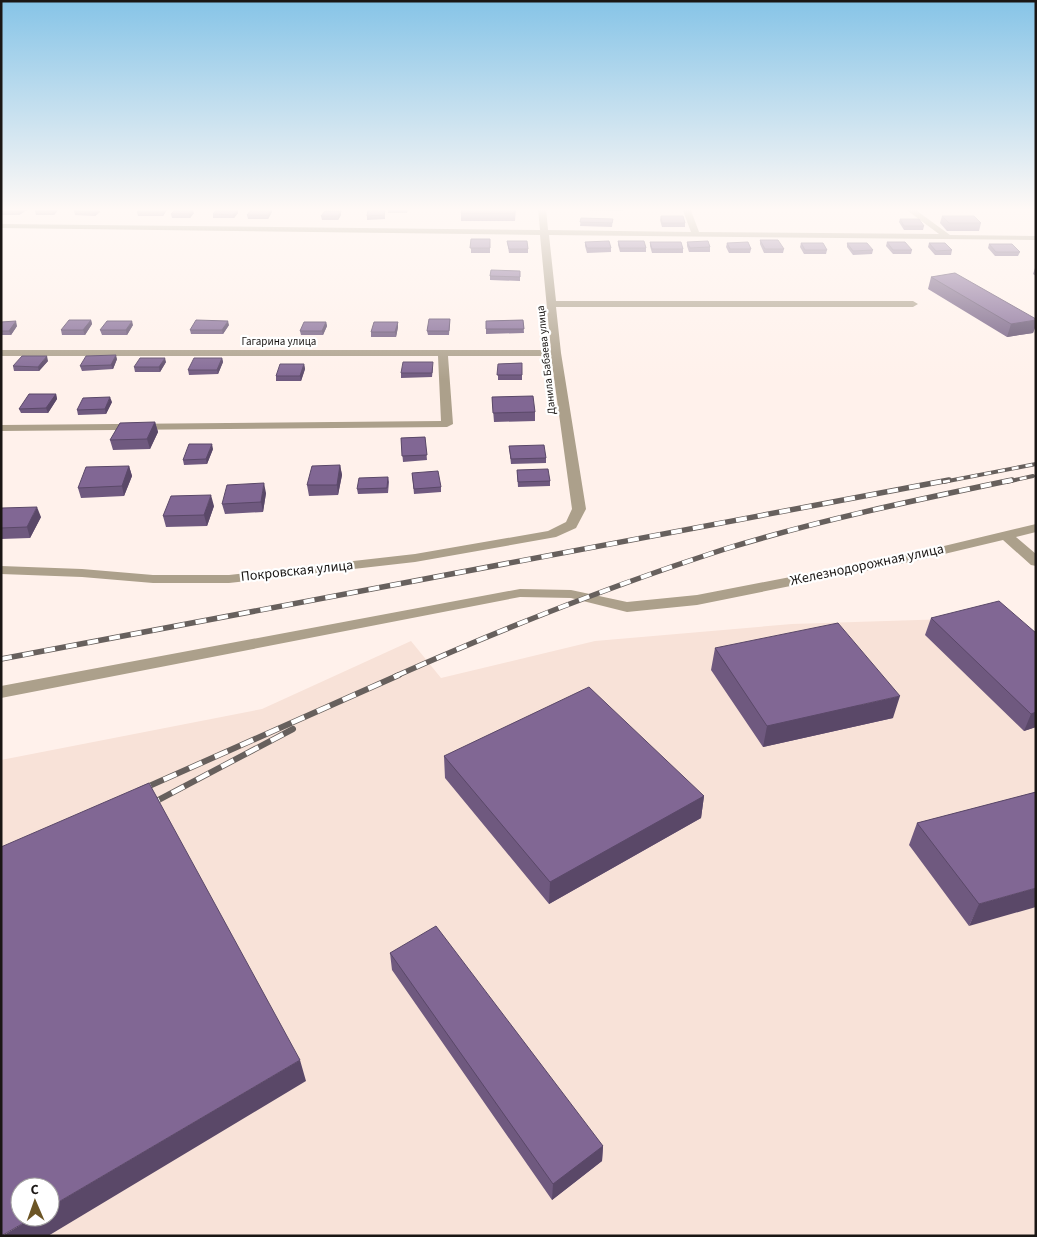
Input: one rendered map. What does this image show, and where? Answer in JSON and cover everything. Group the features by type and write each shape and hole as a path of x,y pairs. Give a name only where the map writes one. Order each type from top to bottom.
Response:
{"street":[{"name":"Данила Бабаева улица","path":"548,266 556,354 579,509"},
{"path":"552,304 913,304"},
{"name":"Гагарина улица","path":"1,353 556,354"},
{"path":"1,428 447,424 443,353"},
{"name":"Покровская улица","path":"1,570 82,573 153,580 228,579 415,558 551,534 571,525 579,509"},
{"name":"Железнодорожная улица","path":"1,692 520,593 571,594 627,607 697,600 919,556 1036,528"},
{"path":"1005,534 1036,562"}],"shaded area":[{"path":"1013,617 1036,637 1036,1236 1,1236 1,760 262,709 411,641 441,678 595,641 792,624"}],"building":[{"path":"491,270 520,271 520,277 490,276"},
{"path":"955,273 1036,320 1011,324 931,277"},
{"path":"429,319 450,319 449,331 427,331"},
{"path":"69,320 91,320 83,330 61,330"},
{"path":"196,320 228,321 222,330 190,330"},
{"path":"523,320 524,329 486,329 486,321"},
{"path":"16,321 9,331 1,331 1,322"},
{"path":"107,321 132,321 126,330 100,330"},
{"path":"304,322 326,322 322,331 300,331"},
{"path":"374,322 398,322 395,332 371,332"},
{"path":"116,355 111,365 80,366 86,356"},
{"path":"22,356 47,356 38,367 13,366"},
{"path":"140,358 165,358 159,367 134,367"},
{"path":"194,358 222,358 217,370 188,370"},
{"path":"403,362 433,362 432,373 401,373"},
{"path":"522,363 522,375 497,375 498,364"},
{"path":"280,364 304,364 300,376 276,376"},
{"path":"29,394 56,394 46,408 19,409"},
{"path":"533,396 535,412 493,413 492,397"},
{"path":"110,397 105,409 77,410 83,398"},
{"path":"155,422 147,439 110,440 120,423"},
{"path":"425,437 427,455 402,456 401,438"},
{"path":"189,444 212,444 206,459 183,460"},
{"path":"544,445 546,458 511,459 509,446"},
{"path":"340,465 337,485 307,485 312,466"},
{"path":"129,466 122,486 78,488 86,467"},
{"path":"548,469 550,481 518,482 517,470"},
{"path":"438,471 441,487 414,489 412,473"},
{"path":"388,477 387,488 357,489 359,478"},
{"path":"264,483 261,502 222,504 227,485"},
{"path":"211,495 204,515 163,516 171,496"},
{"path":"37,507 27,527 1,528 2,508"},
{"path":"999,601 1036,633 1036,712 1031,714 931,618"},
{"path":"838,623 900,696 767,726 715,648"},
{"path":"589,687 704,796 550,882 444,756"},
{"path":"149,783 300,1060 60,1201 60,1177 10,1177 10,1227 17,1227 1,1236 1,847"},
{"path":"1036,792 1036,888 979,904 917,823"},
{"path":"436,926 603,1146 553,1184 390,953"}],"railway":[{"path":"943,482 1036,464"},
{"path":"1006,482 1033,476"},
{"path":"1,659 949,480"},
{"path":"396,676 559,608 725,549 832,520 1012,480"},
{"path":"138,791 399,675"},
{"path":"147,806 293,729"}]}
